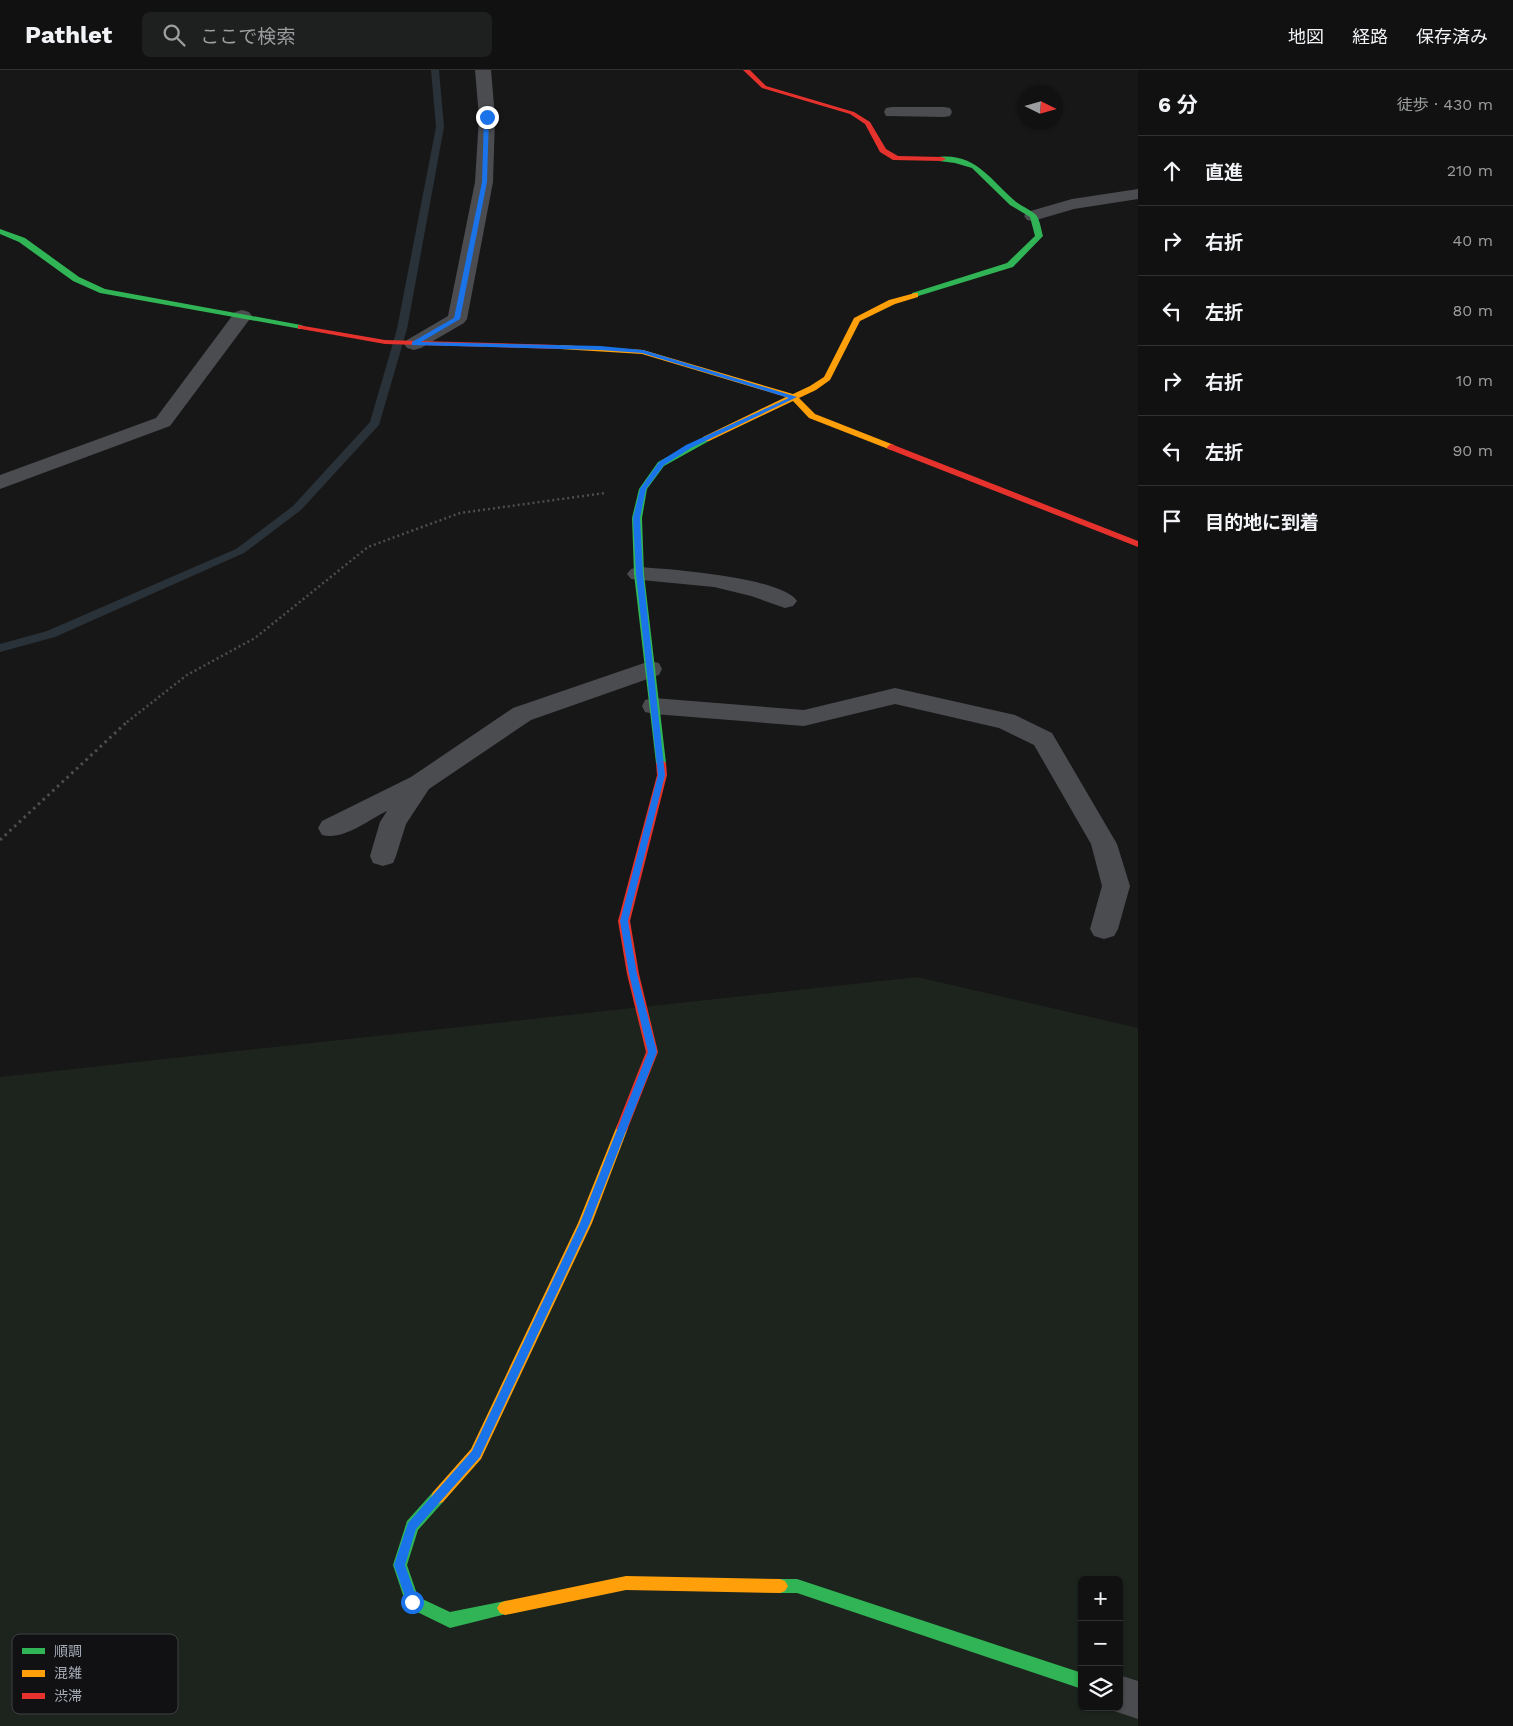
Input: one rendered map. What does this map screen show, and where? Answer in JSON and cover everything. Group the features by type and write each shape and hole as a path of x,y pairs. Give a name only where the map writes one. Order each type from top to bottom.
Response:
{"street":[{"path":"414,344 457,319 484,182 487,117 484,70"},
{"path":"746,70 764,88 852,112 868,123 882,150 896,158 959,160 978,167 1011,202 1033,216 1039,236 1010,265 892,302 857,320 827,378 813,388 689,447 661,464 643,489 637,518 640,574 662,775 624,921 633,974 652,1052 585,1223 476,1454 412,1526 400,1565 412,1602 450,1620 626,1583 796,1586 1078,1680"},
{"path":"868,123 893,104 944,112"},
{"path":"1033,216 1072,204 1138,194"},
{"path":"0,232 22,240 76,279 103,291 385,342 600,348 643,352 794,397 812,416 1138,544"},
{"path":"0,482 164,422 242,316"},
{"path":"640,574 714,580 759,591 784,602"},
{"path":"331,828 420,783 522,714 650,669"},
{"path":"654,706 804,718 896,696 1006,721 1021,728 1043,739 1104,844 1116,886 1104,929"},
{"path":"383,856 393,822 420,783"},
{"path":"1123,1695 1138,1700"}],"path":[{"path":"0,840 132,718 187,675 255,638 368,547 460,513 643,489"}],"shaded area":[{"path":"917,977 1138,1028 1138,1726 0,1726 0,1077"}],"waterway":[{"path":"0,648 51,634 240,551 297,508 375,423 402,329 440,127 435,70"}],"traffic: fast":[{"path":"915,295 1010,265 1039,236 1033,216 1012,203 981,172 966,163 942,159"},
{"path":"0,231 22,240 76,279 103,291 301,327"},
{"path":"661,763 639,574 637,518 643,489 661,464 706,439"},
{"path":"438,1497 412,1526 400,1565 412,1602 450,1620 505,1608"},
{"path":"780,1586 797,1586 1078,1680"}],"traffic: slow":[{"path":"706,439 813,388 827,378 857,320 892,302 915,295"},
{"path":"560,347 643,352 794,397 812,416 891,447"},
{"path":"438,1497 476,1454 585,1223 622,1128"},
{"path":"505,1608 626,1583 780,1586"}],"traffic: jam":[{"path":"746,70 764,87 852,113 868,123 883,150 896,158 942,159"},
{"path":"301,327 385,342 560,347"},
{"path":"891,447 1138,544"},
{"path":"622,1128 652,1052 633,974 624,921 662,775 661,763"}],"route":[{"path":"412,1602 400,1565 412,1526 476,1454 585,1223 652,1052 633,974 624,921 662,775 640,574 637,518 643,489 661,464 689,447 794,397 643,352 600,348 414,344 457,319 484,182 487,117"}]}
